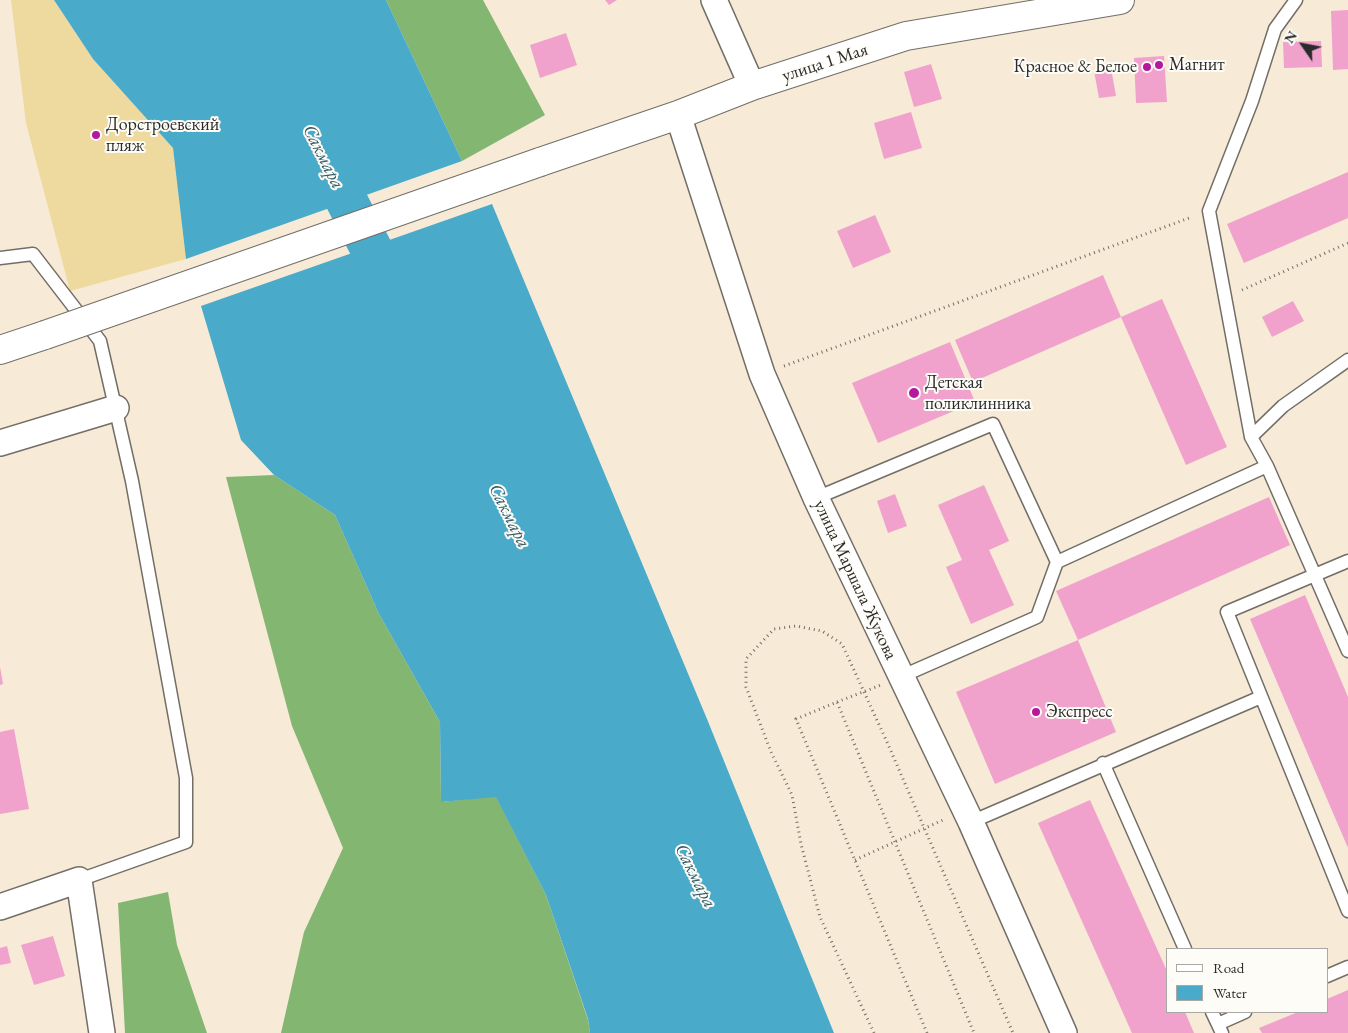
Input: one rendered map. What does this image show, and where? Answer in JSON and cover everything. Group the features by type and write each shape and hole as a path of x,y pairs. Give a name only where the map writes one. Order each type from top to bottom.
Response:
{"main road":[{"name":"улица 1 Мая","path":"0,350 678,115 752,86 906,36 1120,0"}],"street":[{"path":"714,0 752,86"},
{"name":"улица Маршала Жукова","path":"678,115 762,374 816,498 968,816 1064,1033"},
{"path":"0,443 116,408"},
{"path":"0,907 79,880 102,1033"}],"lane":[{"path":"1296,0 1275,29 1252,101 1209,211 1251,437 1266,466 1348,651"},
{"path":"0,258 33,254 100,341 132,481 186,778 186,842 79,880"},
{"path":"1251,437 1283,406 1348,360"},
{"path":"816,498 993,424 1057,562 1037,617 900,677"},
{"path":"1057,562 1266,466"},
{"path":"1348,561 1313,574 1227,612 1348,911"},
{"path":"968,816 1103,764 1261,697"},
{"path":"1103,764 1185,948"},
{"path":"1328,976 1348,967"},
{"path":"1217,1023 1242,1013"}],"path":[{"path":"762,374 1209,211"},
{"path":"1226,298 1348,243"},
{"path":"874,1033 820,917 801,844 792,795 770,752 746,687 746,659 774,629 796,626 822,631 842,644 1013,1033"},
{"path":"900,677 796,719 927,1033"},
{"path":"837,702 974,1033"},
{"path":"855,860 924,829 968,816"}],"green space":[{"path":"386,0 483,0 545,115 462,161"},
{"path":"274,475 335,515 379,614 440,722 441,802 496,796 546,895 588,1020 590,1033 281,1033 304,932 343,848 292,726 226,477"},
{"path":"168,892 177,945 207,1033 125,1033 118,903"}],"sand":[{"name":"Дорстроевский пляж","path":"11,0 54,0 93,59 173,148 186,259 70,291 26,123"}],"water":[{"path":"54,0 386,0 462,161 186,259 173,148 93,59"},
{"path":"492,204 707,719 834,1033 590,1033 588,1019 546,895 496,797 441,802 440,722 379,614 335,515 274,475 241,440 201,306"}],"building":[{"path":"605,0 617,0 609,5"},
{"path":"1348,10 1348,69 1333,70 1331,11"},
{"path":"566,33 577,65 540,78 530,45"},
{"path":"1321,41 1322,67 1284,68 1283,42"},
{"path":"1164,56 1167,102 1136,103 1134,58"},
{"path":"931,64 942,99 914,107 904,72"},
{"path":"1111,68 1116,96 1099,98 1094,71"},
{"path":"911,112 922,148 884,159 874,123"},
{"path":"1348,172 1348,218 1244,263 1227,224"},
{"path":"875,215 891,252 853,268 837,231"},
{"path":"1103,275 1121,317 973,382 955,340"},
{"path":"1162,299 1227,447 1186,465 1121,317"},
{"path":"1293,301 1304,321 1272,337 1262,317"},
{"name":"Детская поликлинника","path":"950,342 975,402 878,443 852,383"},
{"path":"984,485 1009,541 989,550 1014,605 971,624 946,567 962,560 938,505"},
{"path":"895,494 907,526 888,533 877,501"},
{"path":"1269,497 1290,545 1078,640 1056,591"},
{"path":"1305,595 1348,697 1348,848 1250,619"},
{"name":"Экспресс","path":"1078,640 1116,732 995,784 956,692"},
{"path":"0,667 3,684 0,685"},
{"path":"14,729 29,809 0,814 0,732"},
{"path":"1090,800 1166,969 1166,1013 1185,1013 1194,1033 1132,1033 1038,823"},
{"path":"53,936 65,976 34,985 21,945"},
{"path":"7,946 11,963 0,965 0,948"},
{"path":"1348,990 1348,1033 1262,1033 1259,1028 1296,1013 1328,1013 1328,999"}],"waterway":[{"name":"Сакмара","path":"320,149 397,299"}],"place":[{"name":"Магнит","path":"1159,65"},
{"name":"Красное & Белое","path":"1147,67"},
{"name":"Дорстроевский пляж","path":"96,135"},
{"name":"Детская поликлинника","path":"914,393"},
{"name":"Экспресс","path":"1036,712"}]}
